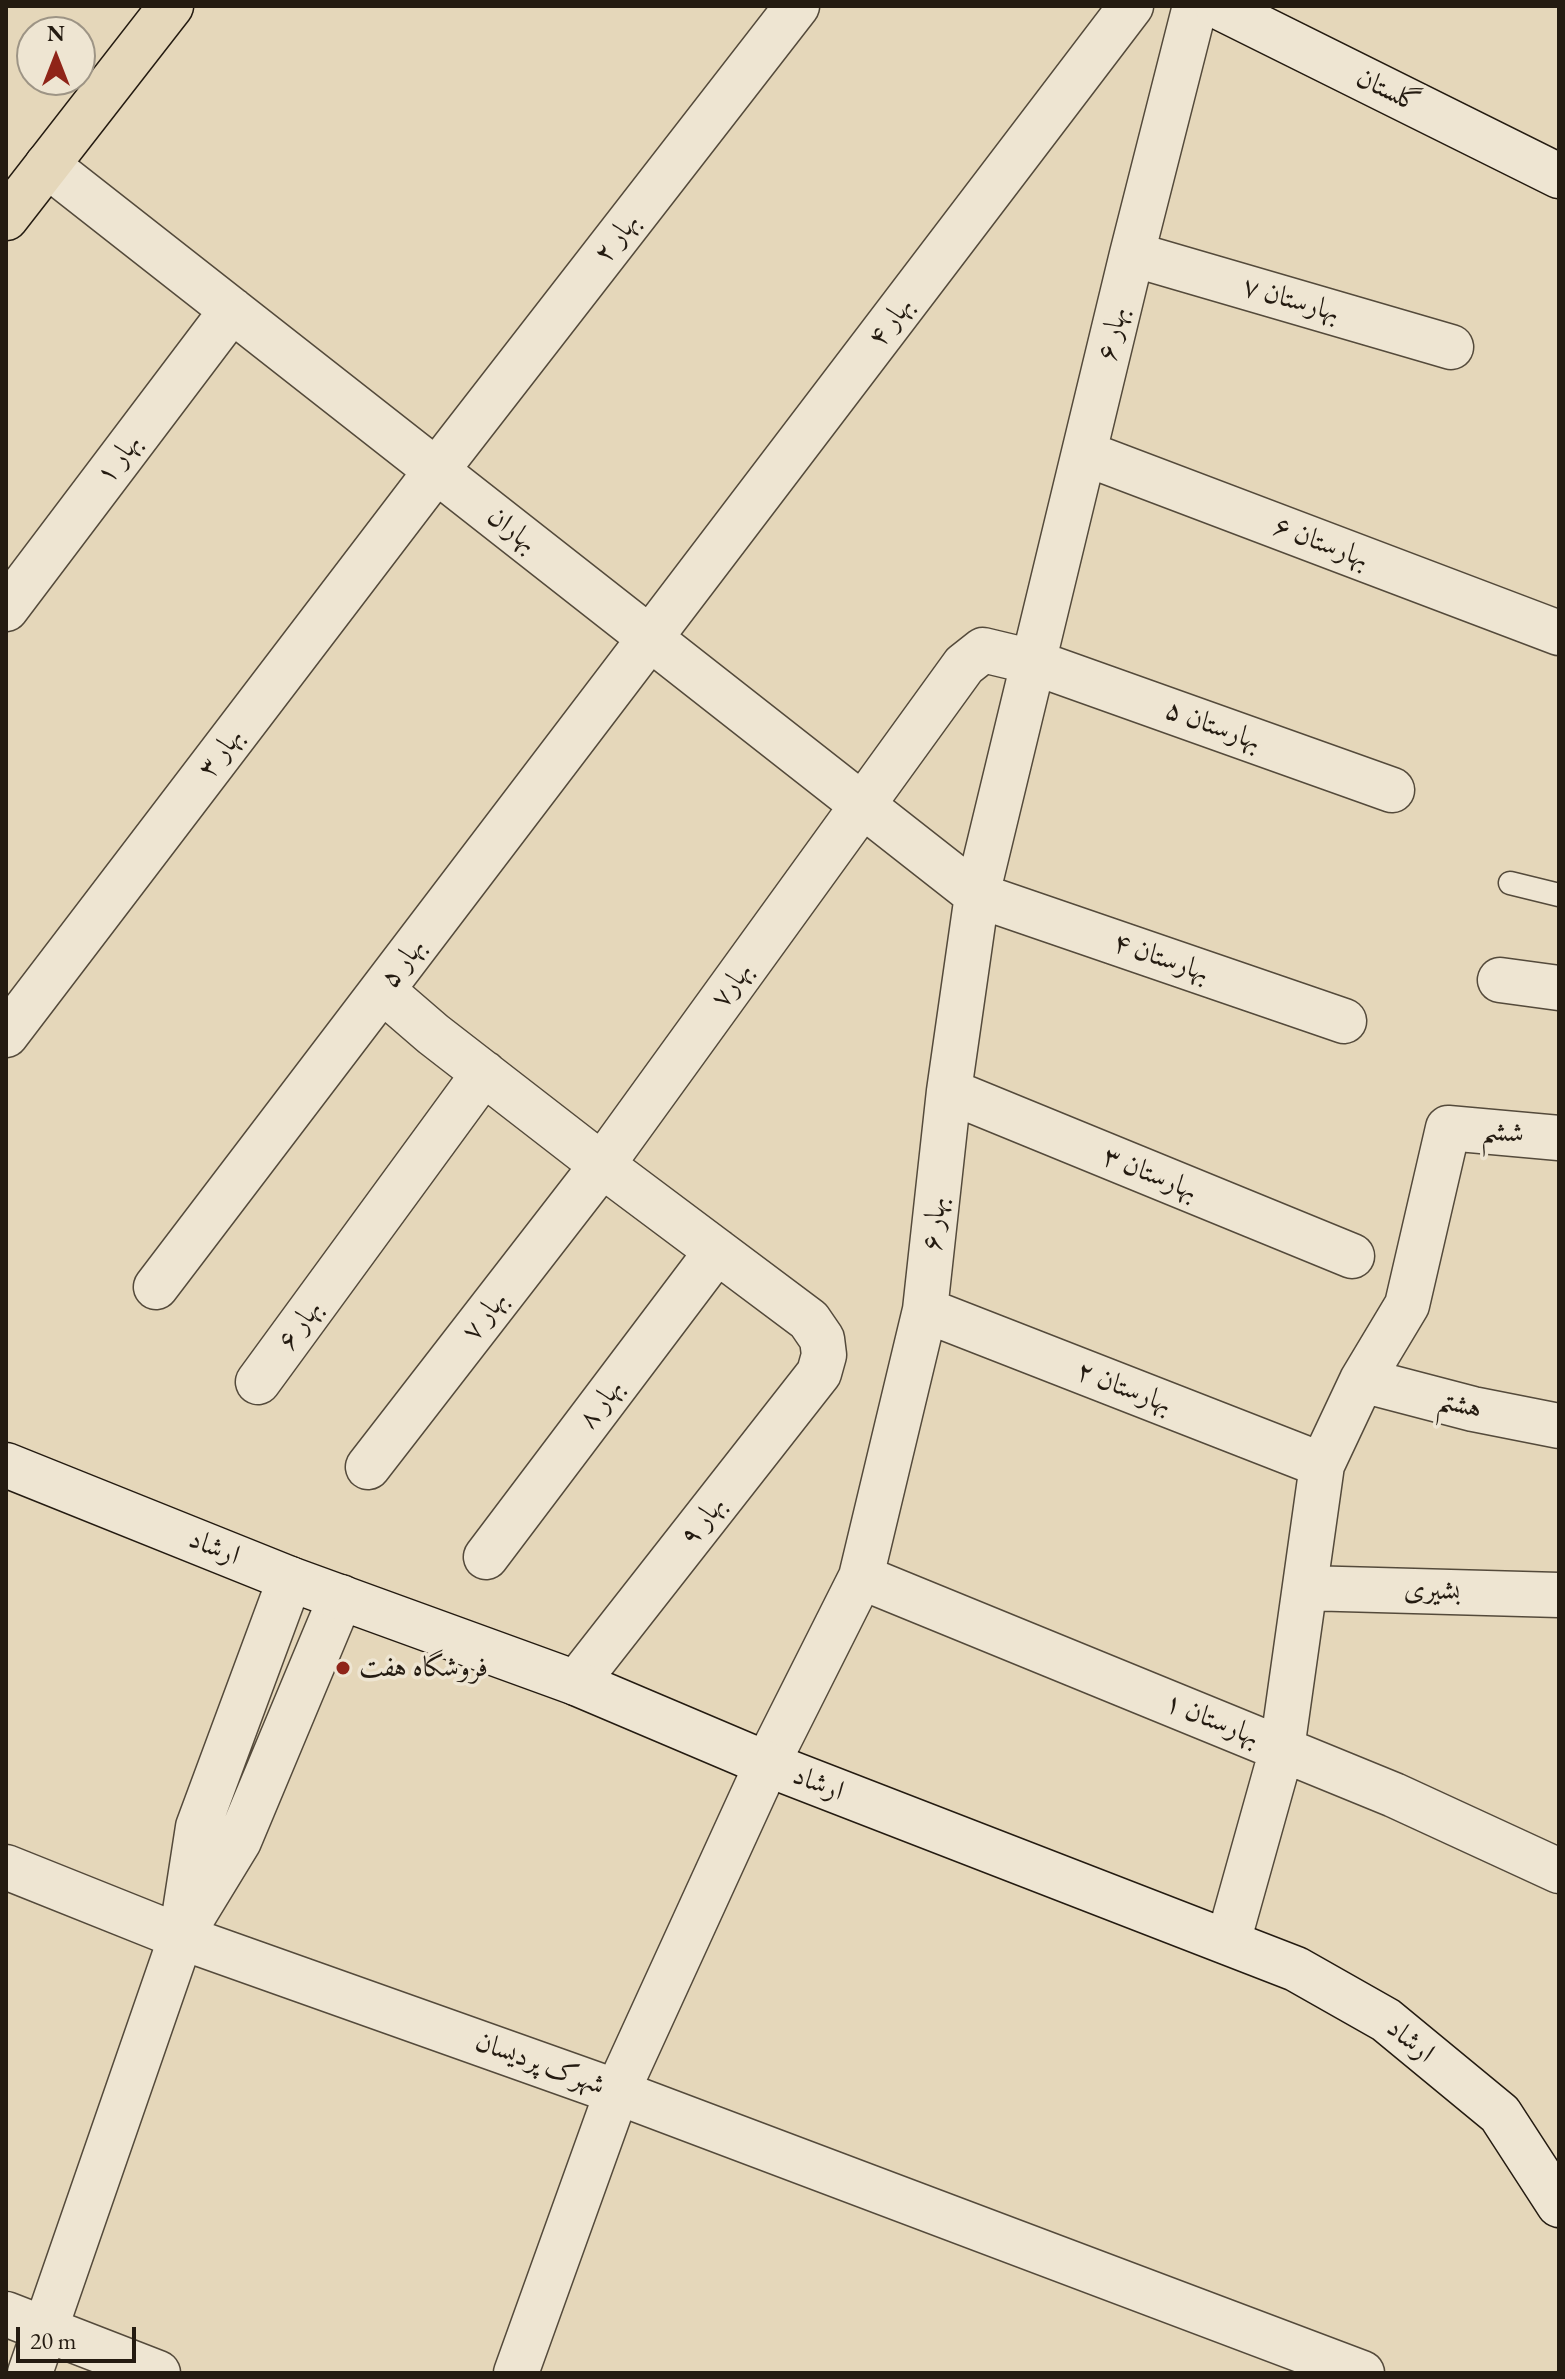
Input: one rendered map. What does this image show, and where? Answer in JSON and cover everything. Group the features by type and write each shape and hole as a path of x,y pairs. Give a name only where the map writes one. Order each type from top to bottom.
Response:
{"highway":[{"path":"6,218 171,6"}],"street":[{"name":"بهار ۲","path":"436,471 797,6"},
{"name":"بهار ۴","path":"650,639 1131,6"},
{"name":"بهار ۶","path":"617,2092 767,1764 861,1577 925,1310 949,1091 977,895 1195,6"},
{"name":"گلستان","path":"1217,6 1559,176"},
{"name":"بهاران","path":"47,165 977,895"},
{"name":"بهارستان ۷","path":"1132,254 1451,347"},
{"name":"بهار ۱","path":"6,609 232,310"},
{"name":"بهارستان ۶","path":"1084,453 1559,633"},
{"name":"بهار ۳","path":"6,1035 436,471"},
{"name":"بهار ۵","path":"156,1287 650,639"},
{"path":"863,806 964,665 983,650 1033,662"},
{"name":"بهارستان ۵","path":"1033,662 1392,790"},
{"name":"بهار۷","path":"602,1165 863,806"},
{"name":"بهارستان ۴","path":"977,895 1344,1021"},
{"path":"1500,980 1559,988"},
{"path":"382,990 602,1165 717,1251"},
{"name":"بهار ۶","path":"258,1382 484,1073"},
{"name":"بهارستان ۳","path":"949,1091 1352,1256"},
{"name":"ششم","path":"1362,1380 1407,1305 1448,1128 1559,1138"},
{"name":"بهار ۷","path":"368,1467 602,1165"},
{"name":"بهار ۹","path":"576,1683 819,1373 824,1355 822,1339 809,1320 717,1251"},
{"name":"بهار ۸","path":"486,1557 717,1251"},
{"name":"بهارستان ۲","path":"925,1310 1322,1465"},
{"path":"1228,1942 1282,1749 1322,1465 1362,1380"},
{"name":"هشتم","path":"1362,1380 1473,1409 1559,1426"},
{"name":"ارشاد","path":"6,1465 290,1579 576,1683 767,1764 1296,1969 1386,2020 1500,2114 1559,2205"},
{"name":"بهارستان ۱","path":"861,1577 1394,1795 1559,1871"},
{"path":"181,1937 198,1827 290,1579"},
{"name":"بشیری","path":"1305,1588 1559,1595"},
{"path":"30,2373 26,2322 181,1937 239,1841 341,1597"},
{"name":"شهرک پردیسان","path":"6,1867 181,1937 617,2092 516,2373"},
{"path":"617,2092 1362,2373"},
{"path":"26,2322 158,2373"}],"lane":[{"path":"1510,883 1559,895"}],"place":[{"name":"فروشگاه هفت","path":"343,1668"}]}
